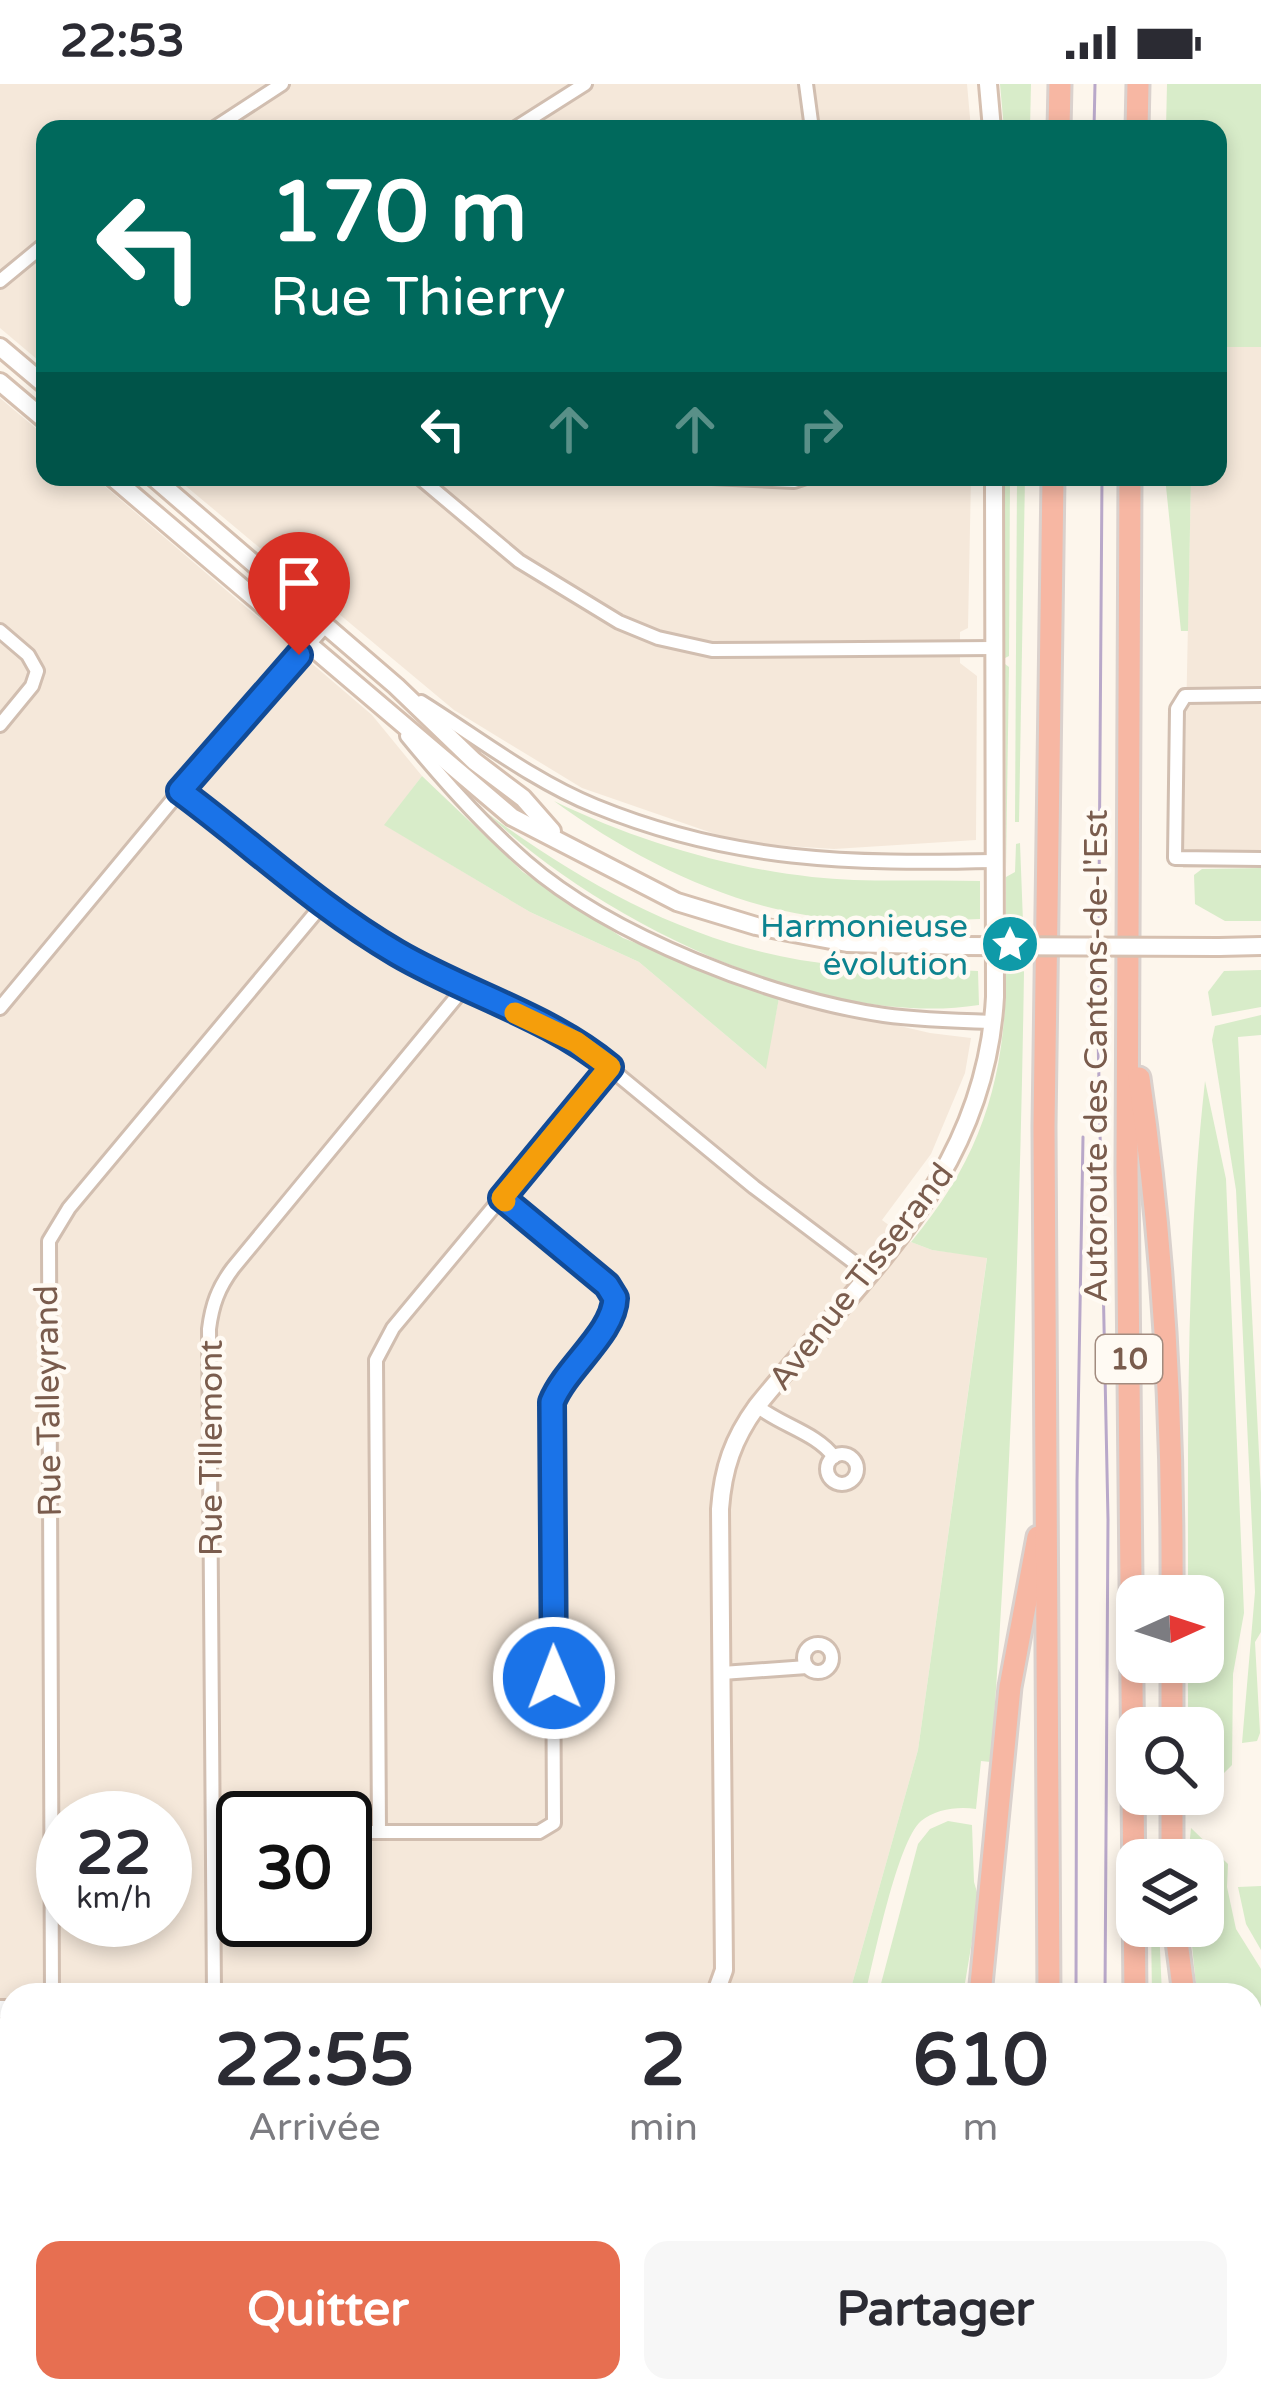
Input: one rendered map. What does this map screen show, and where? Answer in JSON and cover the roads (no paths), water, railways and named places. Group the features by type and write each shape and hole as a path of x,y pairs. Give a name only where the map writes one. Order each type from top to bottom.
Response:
{"highway":[{"path":"1059,120 1060,84"},
{"path":"1137,120 1138,84"},
{"name":"Autoroute des Cantons-de-l'Est","path":"1048,1983 1045,1103 1053,486"},
{"name":"Autoroute des Cantons-de-l'Est","path":"1130,486 1135,1983"},
{"path":"1129,1006 1152,1168 1168,1401 1172,1575"},
{"path":"981,1983 1010,1687 1048,1483"},
{"path":"1173,1983 1174,1947"},
{"path":"1177,1947 1182,1983"}],"street":[{"path":"227,120 282,84"},
{"path":"528,120 585,84"},
{"path":"806,84 811,120"},
{"path":"988,84 991,120"},
{"path":"0,281 36,251"},
{"path":"0,347 36,378"},
{"path":"0,382 36,412"},
{"path":"123,486 310,643 479,794 512,817 677,902 756,926 847,943 1261,946"},
{"path":"164,486 396,686 474,761 524,798 556,837"},
{"path":"430,486 534,571 619,622 658,638 712,650 994,648"},
{"name":"Avenue Tisserand","path":"720,1983 724,1970 723,1482 735,1440 757,1406 932,1193 952,1161 980,1094 994,1022 994,486"},
{"path":"0,1008 326,625"},
{"path":"0,631 28,655 37,671 32,686 0,725"},
{"path":"396,686 553,785 596,806 705,842 773,856 838,862 995,861"},
{"path":"1261,695 1185,696 1177,709 1175,858 1261,859"},
{"path":"387,711 444,782 528,864 622,928 719,969 805,996 883,1015 994,1022"},
{"path":"180,791 322,905 396,952 576,1042 868,1273"},
{"name":"Rue Talleyrand","path":"52,1983 49,1240 69,1208 322,905"},
{"name":"Rue Tillemont","path":"214,1983 212,1307 233,1268 464,989"},
{"path":"379,1832 376,1360 393,1328 610,1067"},
{"path":"372,1832 539,1832 554,1822 552,1402 567,1372 610,1321 615,1298 607,1285 502,1198"},
{"path":"757,1406 823,1444 834,1457"},
{"path":"722,1673 807,1667"}],"tram line":[{"path":"1094,120 1095,84"},
{"path":"1102,486 1098,1034 1108,1519 1105,1983"},
{"path":"1076,1983 1083,1137"}],"place":[{"name":"Harmonieuse évolution","path":"1010,944"}]}
